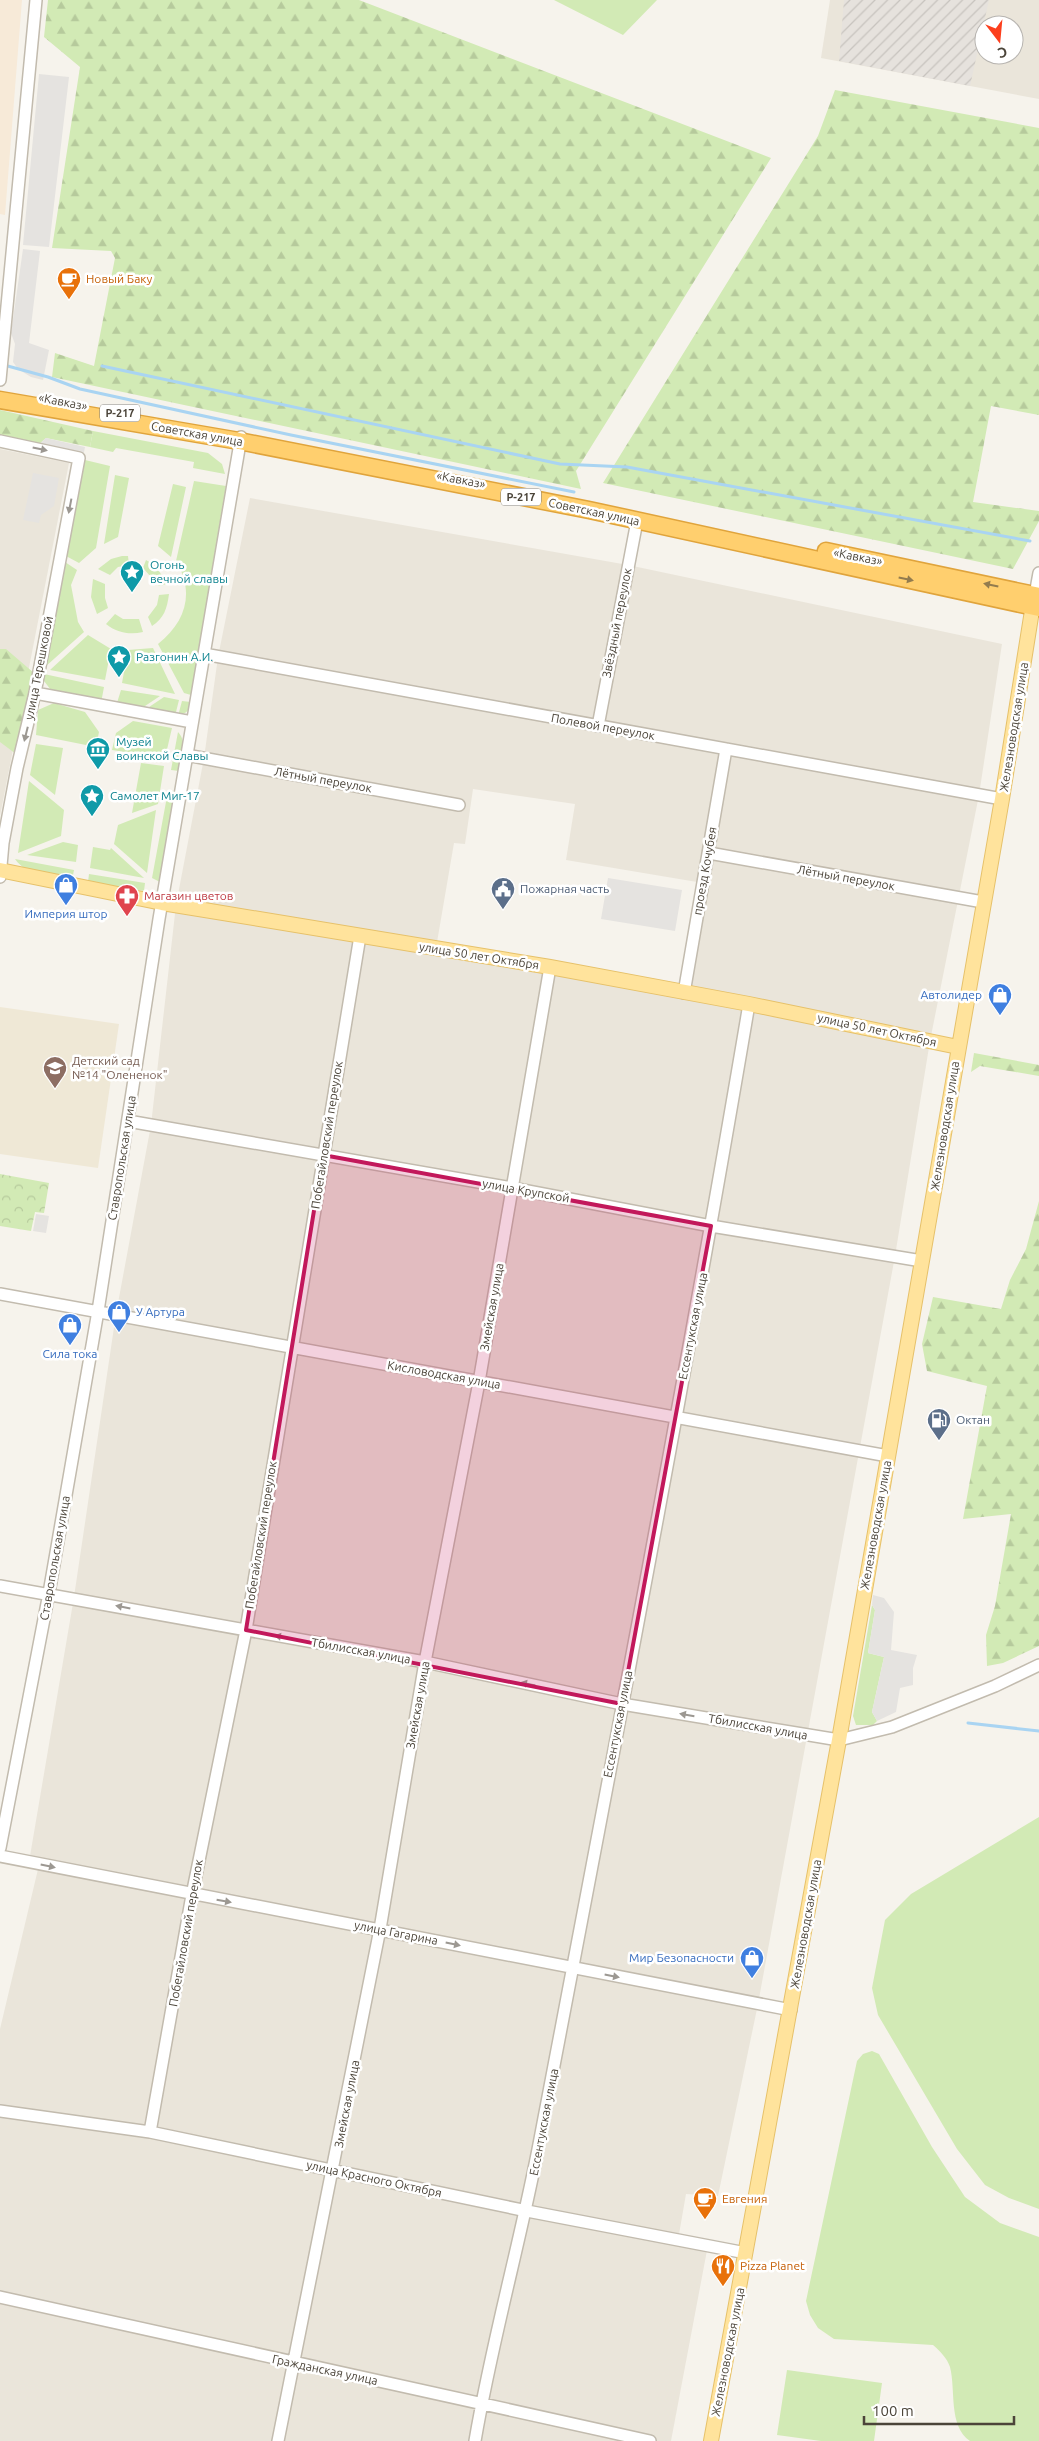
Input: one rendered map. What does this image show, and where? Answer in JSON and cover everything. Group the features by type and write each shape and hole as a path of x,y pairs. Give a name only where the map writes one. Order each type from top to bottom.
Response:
{"highway":[{"name":"«Кавказ»","path":"0,389 240,439 636,513 894,564 1036,602"},
{"name":"Советская улица","path":"0,400 240,439 1036,602"}],"main road":[{"name":"Железноводская улица","path":"711,2441 839,1740 1036,602"},
{"name":"улица 50 лет Октября","path":"0,872 162,903 550,968 749,1004 958,1047"}],"street":[{"path":"0,380 36,0"},
{"name":"Ставропольская улица","path":"0,1848 49,1593 98,1311 186,755 240,439"},
{"name":"улица Терешковой","path":"0,441 80,458 35,693 17,768 3,843 0,872"},
{"name":"Звёздный переулок","path":"598,726 637,521"},
{"path":"1036,602 1039,573"},
{"name":"Полевой переулок","path":"204,654 1002,799"},
{"path":"35,693 192,722"},
{"name":"проезд Кочубея","path":"684,993 726,750"},
{"name":"Лётный переулок","path":"186,755 459,805"},
{"name":"Лётный переулок","path":"708,853 983,902"},
{"name":"Побегайловский переулок","path":"150,2132 192,1896 246,1630 360,936"},
{"name":"Змейская улица","path":"278,2441 334,2171 380,1930 425,1662 479,1382 550,968"},
{"name":"Ессентукская улица","path":"475,2441 481,2404 527,2211 712,1226 749,1004"},
{"name":"улица Крупской","path":"128,1121 512,1188 712,1226 922,1261"},
{"name":"Кисловодская улица","path":"0,1294 888,1456"},
{"name":"Тбилисская улица","path":"0,1586 49,1593 425,1662 622,1704 839,1740"},
{"path":"839,1740 892,1727 995,1686 1039,1666"},
{"name":"улица Гагарина","path":"0,1856 192,1896 380,1930 791,2010"},
{"name":"улица Красного Октября","path":"0,2111 150,2132 527,2211 746,2253"},
{"name":"Гражданская улица","path":"0,2297 650,2441"}],"highlighted area":[{"path":"323,1155 711,1226 622,1704 246,1630"}],"shaded area":[{"path":"0,0 22,0 5,215 0,214"},
{"path":"830,0 1039,0 1039,99 821,58"},
{"path":"844,0 989,0 986,15 974,15 975,65 970,86 839,61"},
{"path":"39,74 69,77 49,247 23,245"},
{"path":"23,249 40,251 29,343 49,350 43,380 31,377 18,369 13,362 15,344 11,333"},
{"path":"46,438 85,447 83,457 37,446"},
{"path":"0,449 69,463 0,816"},
{"path":"33,473 59,478 54,506 41,515 39,523 23,520"},
{"path":"250,498 628,565 1002,644 979,795 930,1041 895,1256 758,2004 718,2196 686,2194 678,2240 708,2245 671,2441 0,2441 0,2029 39,1865 29,1862 74,1597 116,1314 151,1125 176,905 204,758 218,657","holes":["473,789 575,804 566,860 703,883 684,993 436,948 454,843 465,844"]},
{"path":"608,878 682,890 675,931 601,919"},
{"name":"Детский сад №14 \"Олененок\"","path":"0,1007 119,1024 98,1168 0,1154"},
{"path":"36,1214 49,1216 46,1233 33,1231"},
{"path":"873,1595 884,1598 894,1612 891,1650 917,1655 913,1668 913,1685 900,1688 896,1712 877,1721 872,1712 884,1657 868,1653 875,1610 872,1605"}],"green space":[{"path":"48,0 359,0 771,158 576,471 581,489 52,377 55,353 94,366 115,258 111,251 52,248 80,67 44,37"},
{"path":"554,0 657,0 623,35"},
{"path":"835,90 1039,128 1039,415 991,406 973,502 1039,511 1039,521 1013,569 603,483 818,136"},
{"path":"0,410 93,431 90,447 46,438 37,446 0,438"},
{"path":"93,431 208,453 222,464 225,474 193,468 194,462 116,448 113,452 90,447"},
{"path":"85,460 110,466 96,548 79,563 66,556"},
{"path":"115,475 129,478 118,537 104,544"},
{"path":"194,481 226,486 191,695 184,693 158,644 175,626 185,606 185,584 176,561"},
{"path":"173,484 186,487 171,557 158,546"},
{"path":"128,556 129,565 118,567 110,575 98,569 111,559"},
{"path":"146,560 156,566 167,584 159,586 143,568"},
{"path":"65,562 77,570 71,585 78,622 84,632 45,667"},
{"path":"93,579 105,584 105,598 108,608 97,614 91,597"},
{"path":"169,594 164,613 152,626 148,617 157,605 159,595"},
{"path":"115,614 123,619 139,619 143,632 124,632 110,627 106,624"},
{"path":"88,635 111,649 105,680 50,670"},
{"path":"153,648 175,694 122,683 128,650"},
{"path":"0,649 6,649 34,673 16,754 0,742"},
{"path":"44,674 104,687 101,703 54,694 44,681"},
{"path":"121,690 160,696 139,710 116,706"},
{"path":"164,697 179,700 175,716 143,711"},
{"path":"182,701 191,702 190,708 178,716"},
{"path":"54,703 85,712 99,732 96,747 36,735 38,710"},
{"path":"133,721 172,728 165,758 112,750 116,733"},
{"path":"178,732 184,745 179,771 171,770"},
{"path":"36,744 63,748 55,795 30,775"},
{"path":"141,763 164,766 158,804 132,813"},
{"path":"29,781 64,810 61,836 18,853"},
{"path":"168,791 175,792 160,882 152,878"},
{"path":"156,810 147,873 114,844 118,825"},
{"path":"63,842 78,845 76,862 27,855"},
{"path":"93,847 110,850 111,848 144,878 90,868"},
{"path":"15,859 74,870 72,880 33,872 20,865"},
{"path":"89,874 145,883 144,891 88,882"},
{"path":"974,1053 1039,1065 1039,1076 980,1066 971,1072"},
{"path":"0,1174 49,1183 44,1213 35,1212 31,1231 0,1226"},
{"path":"1039,1201 1039,1646 1003,1663 987,1666 986,1635 995,1606 1011,1514 963,1519 987,1386 927,1371 922,1344 933,1297 1001,1309 1010,1280 1026,1249"},
{"path":"872,1605 875,1610 868,1653 884,1657 872,1712 877,1721 873,1725 856,1725 853,1716"},
{"path":"1039,1817 1039,2209 1009,2198 985,2185 957,2149 878,2015 872,1988 885,1920 911,1894"},
{"path":"872,2051 879,2054 932,2147 965,2197 1000,2223 1039,2237 1039,2441 970,2441 958,2426 950,2367 943,2355 933,2345 834,2339 818,2328 810,2315 806,2301 857,2061 863,2054"},
{"path":"787,2370 882,2383 874,2441 821,2441 777,2435"}],"waterway":[{"path":"4,365 48,377 80,389 291,435 574,492"},
{"path":"102,366 560,464 627,467 1030,541"},
{"path":"968,1723 1039,1731"}],"place":[{"name":"Новый Баку","path":"69,300"},
{"name":"Огонь вечной славы","path":"132,593"},
{"name":"Разгонин А.И.","path":"119,678"},
{"name":"Музей воинской Славы","path":"98,770"},
{"name":"Самолет Миг-17","path":"92,817"},
{"name":"Империя штор","path":"66,906"},
{"name":"Пожарная часть","path":"503,910"},
{"name":"Магазин цветов","path":"127,917"},
{"name":"Автолидер","path":"1000,1016"},
{"name":"Детский сад №14 \"Олененок\"","path":"55,1089"},
{"name":"У Артура","path":"119,1333"},
{"name":"Сила тока","path":"70,1346"},
{"name":"Октан","path":"939,1441"},
{"name":"Мир Безопасности","path":"752,1979"},
{"name":"Евгения","path":"705,2220"},
{"name":"Pizza Planet","path":"723,2287"}]}
